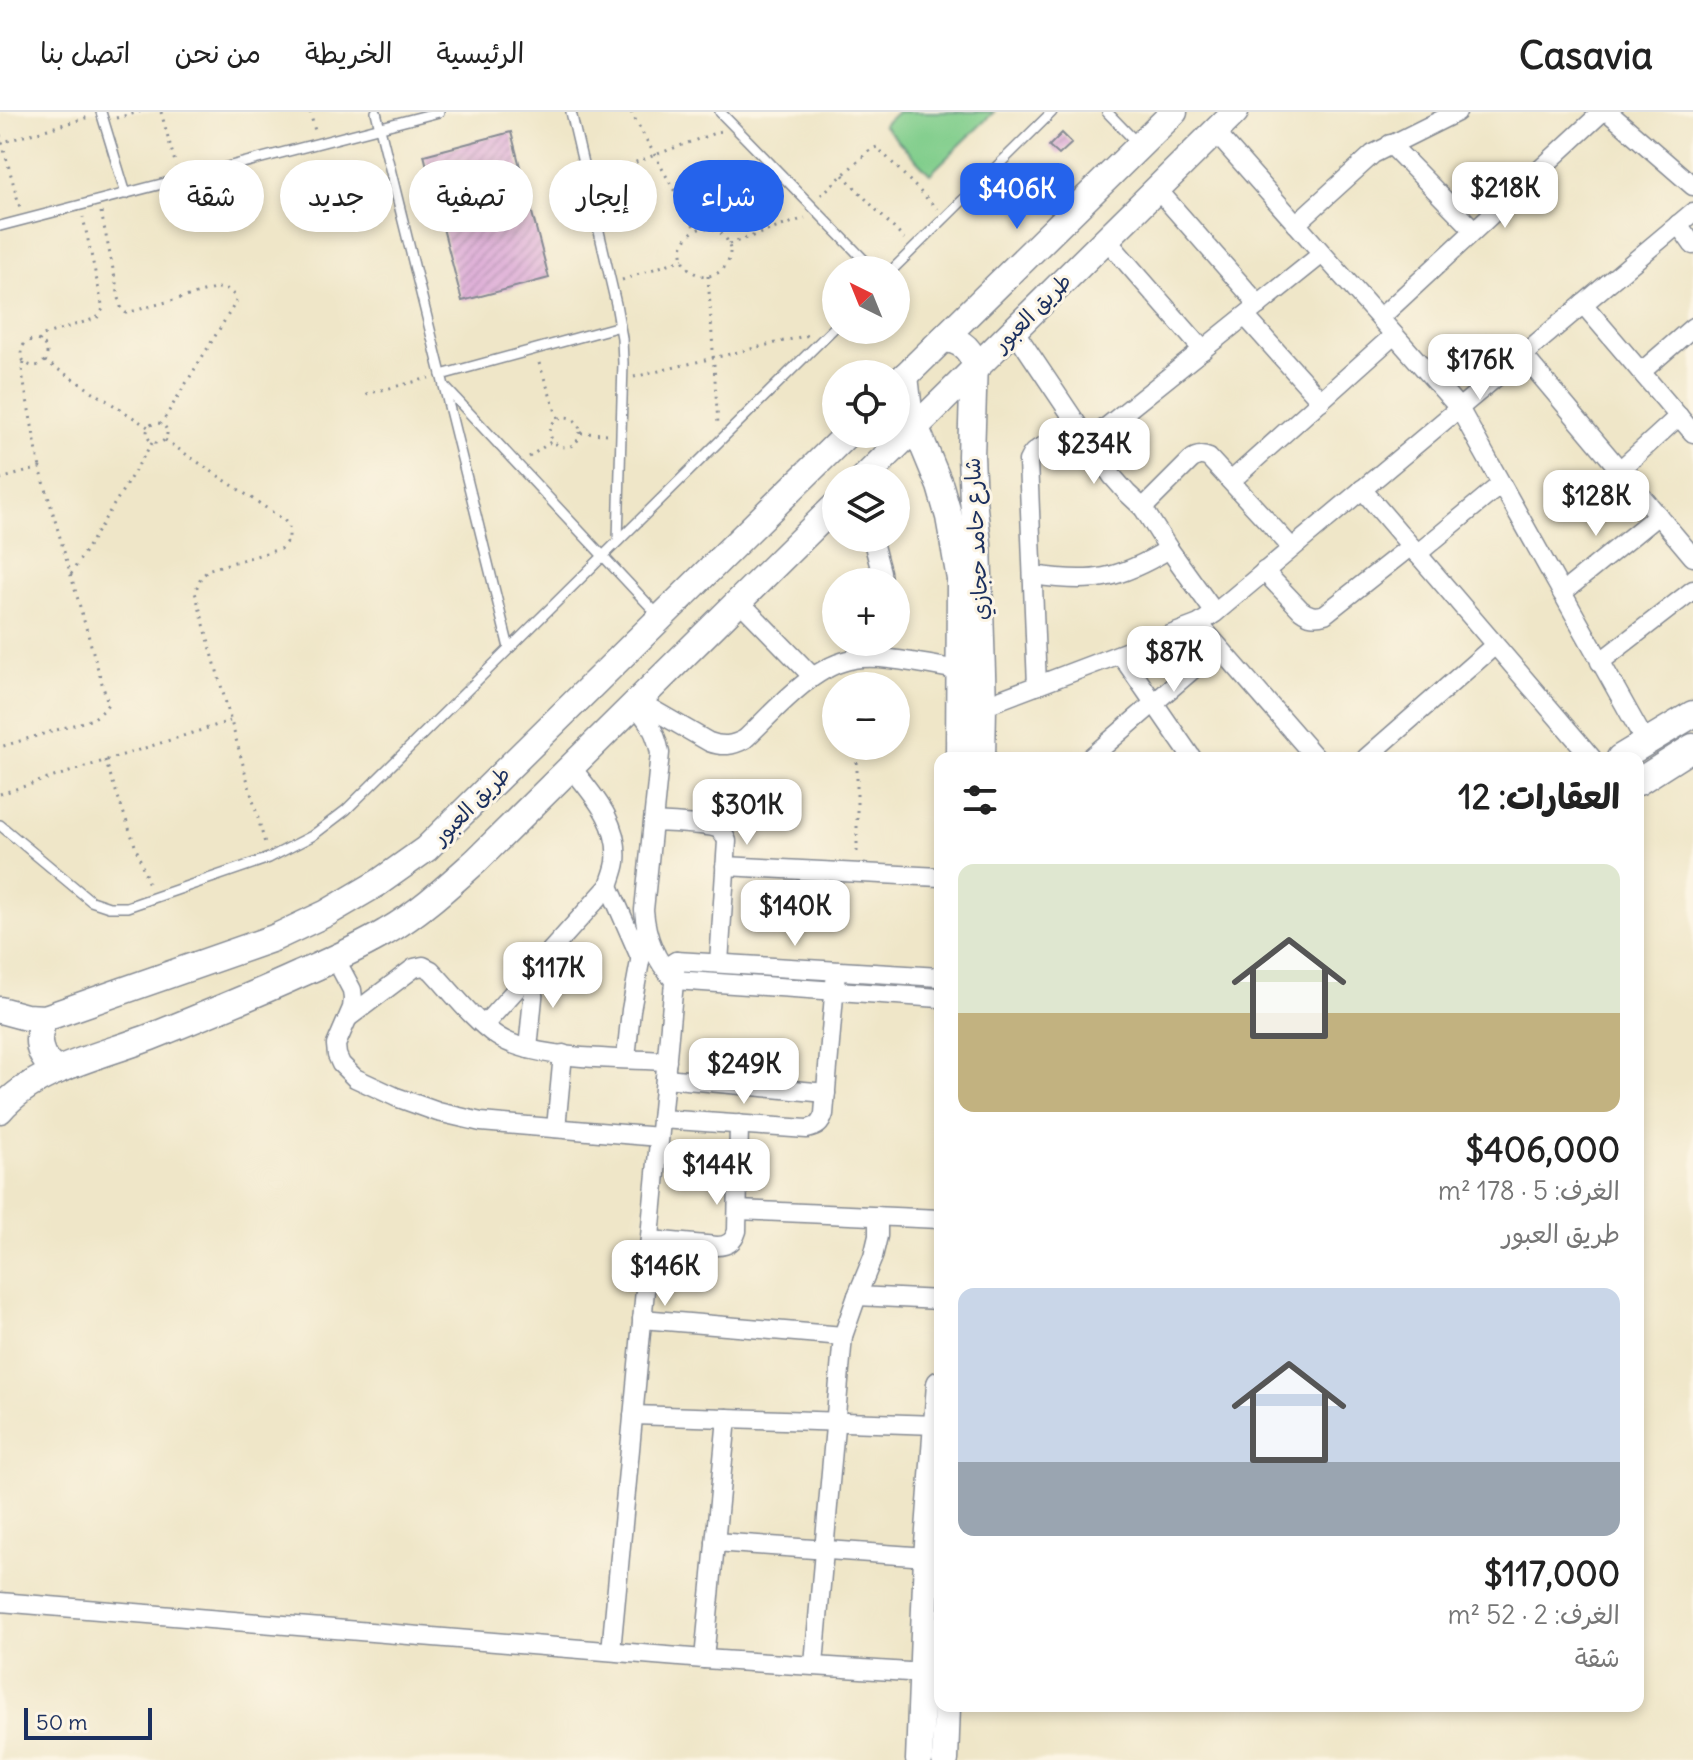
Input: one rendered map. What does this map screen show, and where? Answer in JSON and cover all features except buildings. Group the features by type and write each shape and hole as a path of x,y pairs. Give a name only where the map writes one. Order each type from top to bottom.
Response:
{"street":[{"name":"طريق العبور","path":"910,372 1174,112"},
{"name":"طريق العبور","path":"878,464 1235,112"},
{"path":"1296,224 1373,154 1454,113"},
{"path":"1380,318 1474,230 1615,114 1693,186"},
{"path":"1215,132 1459,408 1646,743"},
{"path":"1390,144 1474,230"},
{"path":"1157,189 1321,401"},
{"path":"971,706 1037,686 1199,624 1686,218 1693,245"},
{"path":"1106,239 1203,350"},
{"path":"1037,686 1030,456 1044,446 1089,441 1322,254"},
{"path":"1583,304 1693,433"},
{"path":"1641,372 1693,327"},
{"path":"1014,330 1112,476 1143,508 1215,613"},
{"path":"1231,481 1394,335"},
{"path":"943,339 959,342 966,347 974,361 974,370"},
{"path":"1523,355 1693,557"},
{"name":"شارع حامد حجازي","path":"960,752 971,706 978,543 971,456 974,370"},
{"name":"شارع حامد حجازي","path":"910,409 940,486 956,548 960,579 960,670 981,752"},
{"path":"1620,470 1679,416"},
{"name":"طريق العبور","path":"0,1010 45,1018 274,938 327,913 378,883 426,849 833,448"},
{"path":"1143,508 1191,460 1200,455 1209,458 1292,548"},
{"path":"1264,571 1306,614 1325,614 1500,485"},
{"path":"1362,489 1587,752"},
{"path":"1562,593 1658,515"},
{"name":"طريق العبور","path":"0,1110 31,1084 57,1071 151,1037 335,958 386,932 433,899 476,861 822,519"},
{"path":"1033,575 1068,580 1104,578 1139,567 1169,549"},
{"path":"1600,662 1693,590"},
{"path":"739,601 812,676"},
{"path":"1199,624 1311,752"},
{"path":"1373,752 1495,645"},
{"path":"1097,752 1219,647"},
{"path":"1121,655 1188,752"},
{"path":"636,703 709,742 721,746 734,745 745,739 812,676 832,664 862,656"},
{"path":"904,656 960,670"},
{"path":"617,1058 631,1010 646,929 644,910 660,753 656,735 636,703"},
{"path":"1630,752 1693,714"},
{"path":"1644,778 1693,747"},
{"path":"484,1025 609,886 616,861 615,835 605,811 571,767"},
{"path":"654,822 718,829 727,841 719,963"},
{"path":"725,866 934,877"},
{"path":"609,886 640,957"},
{"path":"611,1651 666,1070 671,970 646,929"},
{"path":"335,958 352,990 352,1008 336,1045 341,1064 347,1072 396,1097 438,1112 481,1122 556,1128 739,1124 815,1128 824,1114 836,972"},
{"path":"671,970 719,963 934,977"},
{"path":"349,1017 414,968 423,966 431,970 484,1025 512,1044 528,1049 617,1058 666,1070 826,1093"},
{"path":"528,1049 536,967"},
{"path":"671,970 834,992 934,998"},
{"path":"45,1018 40,1027 39,1047 48,1065 57,1071"},
{"path":"556,1128 563,1054"},
{"path":"650,1240 722,1246 736,1236 739,1124"},
{"path":"738,1210 934,1219"},
{"path":"814,1664 843,1336 873,1257 878,1236 878,1216"},
{"path":"857,1296 934,1300"},
{"path":"642,1319 843,1336"},
{"path":"633,1415 934,1425"},
{"path":"704,1659 727,1418"},
{"path":"919,1760 931,1674 927,1557 934,1465"},
{"path":"715,1542 927,1557"},
{"path":"0,1602 704,1659 931,1674"},
{"path":"945,1760 947,1712"}],"lane":[{"path":"376,112 509,648"},
{"path":"257,160 439,112"},
{"path":"571,112 582,160"},
{"path":"720,112 860,256"},
{"path":"906,256 1052,112"},
{"path":"1107,112 1140,145"},
{"path":"102,116 126,194"},
{"path":"0,226 159,185"},
{"path":"599,232 620,326 622,379 618,541"},
{"path":"442,380 534,348 620,326"},
{"path":"0,825 91,901 118,908 269,858 312,836 346,810 822,341"},
{"path":"442,380 661,617"}],"path":[{"path":"1,142 102,116 140,112"},
{"path":"161,112 174,160"},
{"path":"310,112 319,144"},
{"path":"631,112 673,188"},
{"path":"641,160 734,126"},
{"path":"0,135 24,220"},
{"path":"811,205 871,149 877,147 945,218"},
{"path":"843,175 913,249"},
{"path":"99,201 121,307 126,313 218,288 227,289 235,298 236,302 161,424"},
{"path":"39,341 43,335 97,318 103,309 80,205"},
{"path":"729,244 819,213"},
{"path":"694,232 684,242 683,259 695,274 708,276 726,265 730,251 725,237 717,232"},
{"path":"611,284 683,259"},
{"path":"708,276 719,441"},
{"path":"622,379 822,331"},
{"path":"0,747 93,719 108,704 40,468 22,373 23,345 34,340 47,349 45,361 40,365 24,362"},
{"path":"534,348 558,418"},
{"path":"45,361 148,427"},
{"path":"366,394 442,380"},
{"path":"569,417 574,419 581,433 572,446 561,447 552,441 550,431 558,418 569,417"},
{"path":"161,424 167,431 165,440 152,443 146,436 148,427 161,424"},
{"path":"581,433 621,434"},
{"path":"165,440 289,526 289,539 280,549 210,569 197,584 196,600 269,858"},
{"path":"519,465 552,441"},
{"path":"71,574 152,443"},
{"path":"0,479 40,468"},
{"path":"0,794 230,721"},
{"path":"105,760 154,898"},
{"path":"857,760 857,874"}],"green space":[{"path":"897,112 994,112 930,174 883,125"}]}
